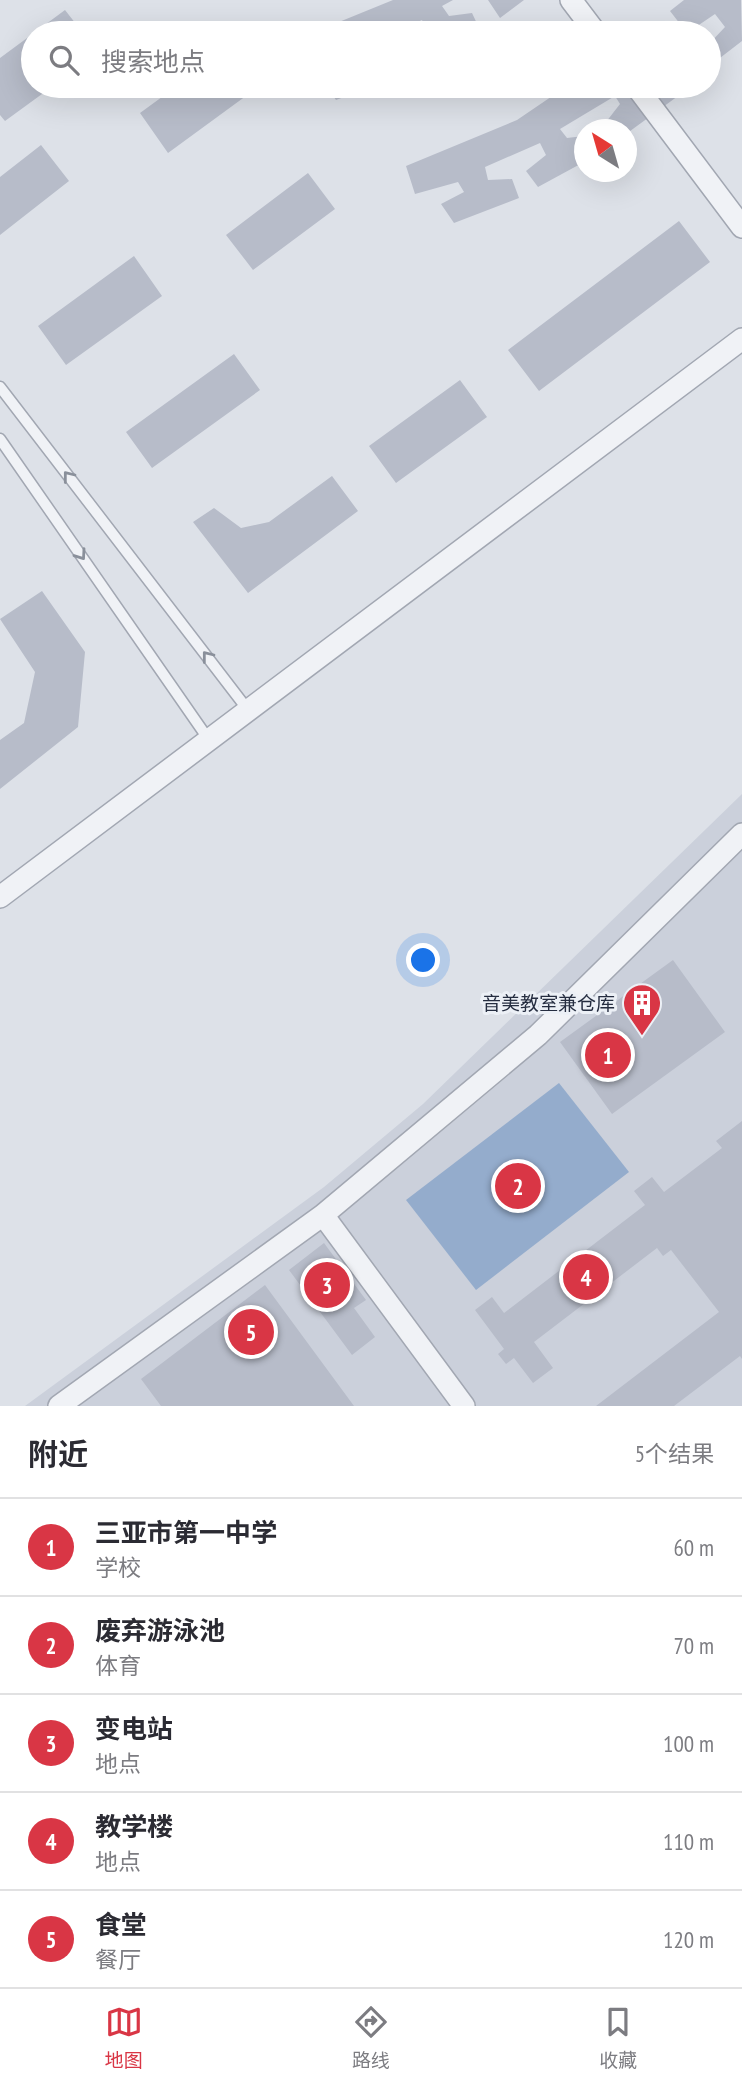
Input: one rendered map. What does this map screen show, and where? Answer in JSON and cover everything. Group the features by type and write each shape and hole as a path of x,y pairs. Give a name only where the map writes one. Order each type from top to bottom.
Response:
{"street":[{"path":"571,0 587,21"},
{"path":"645,98 742,226"},
{"path":"0,897 742,339"},
{"path":"59,1406 323,1215 538,1035 742,834"},
{"path":"323,1215 464,1406"}],"lane":[{"path":"0,387 248,710"},
{"path":"0,439 209,740"}],"shaded area":[{"path":"742,794 742,1406 25,1406 324,1187 423,1104"}],"water":[{"path":"559,1083 629,1172 476,1290 406,1200"}],"building":[{"path":"393,0 453,0 442,6 449,16 472,13 476,21 422,20 341,21"},
{"path":"488,0 524,0 500,18"},
{"path":"684,0 741,0 742,41 721,57 721,31 725,27 715,14 705,21 678,21 670,11"},
{"path":"65,10 74,21 50,21"},
{"path":"21,43 21,98 37,98 5,121 0,115 0,58"},
{"path":"161,98 243,98 168,153 140,113"},
{"path":"549,98 612,98 560,129 567,138 574,137 574,167 538,187 526,171 546,155 540,143 485,167 488,180 512,179 519,198 454,223 441,204 464,192 458,182 415,194 406,166 517,120"},
{"path":"616,98 675,98 637,126 637,119 608,119 620,104"},
{"path":"41,145 69,181 0,235 0,177"},
{"path":"308,173 335,209 253,270 226,235"},
{"path":"679,221 710,262 539,391 508,350"},
{"path":"134,256 162,296 66,365 38,326"},
{"path":"234,354 260,390 152,468 126,432"},
{"path":"460,380 487,417 396,483 369,446"},
{"path":"332,476 358,511 248,593 193,522 214,508 241,528 269,522"},
{"path":"42,591 85,652 78,727 0,789 0,740 24,723 35,672 0,619"},
{"name":"音美教室兼仓库","path":"673,960 725,1032 612,1114 560,1042"},
{"path":"742,1121 742,1359 740,1356 674,1406 596,1406 719,1312 671,1250 663,1256 657,1248 534,1342 553,1368 533,1383 514,1358 506,1364 498,1354 504,1349 475,1310 492,1297 504,1313 645,1205 634,1191 652,1177 664,1192 722,1148 716,1141"},
{"path":"324,1243 366,1300 354,1308 375,1337 352,1355 289,1270"},
{"path":"265,1285 354,1406 161,1406 141,1379"}],"place":[{"name":"音美教室兼仓库","path":"642,1037"},
{"name":"三亚市第一中学","path":"608,1055"},
{"name":"废弃游泳池","path":"518,1186"},
{"name":"教学楼","path":"586,1277"},
{"name":"变电站","path":"327,1285"},
{"name":"食堂","path":"251,1332"}]}
